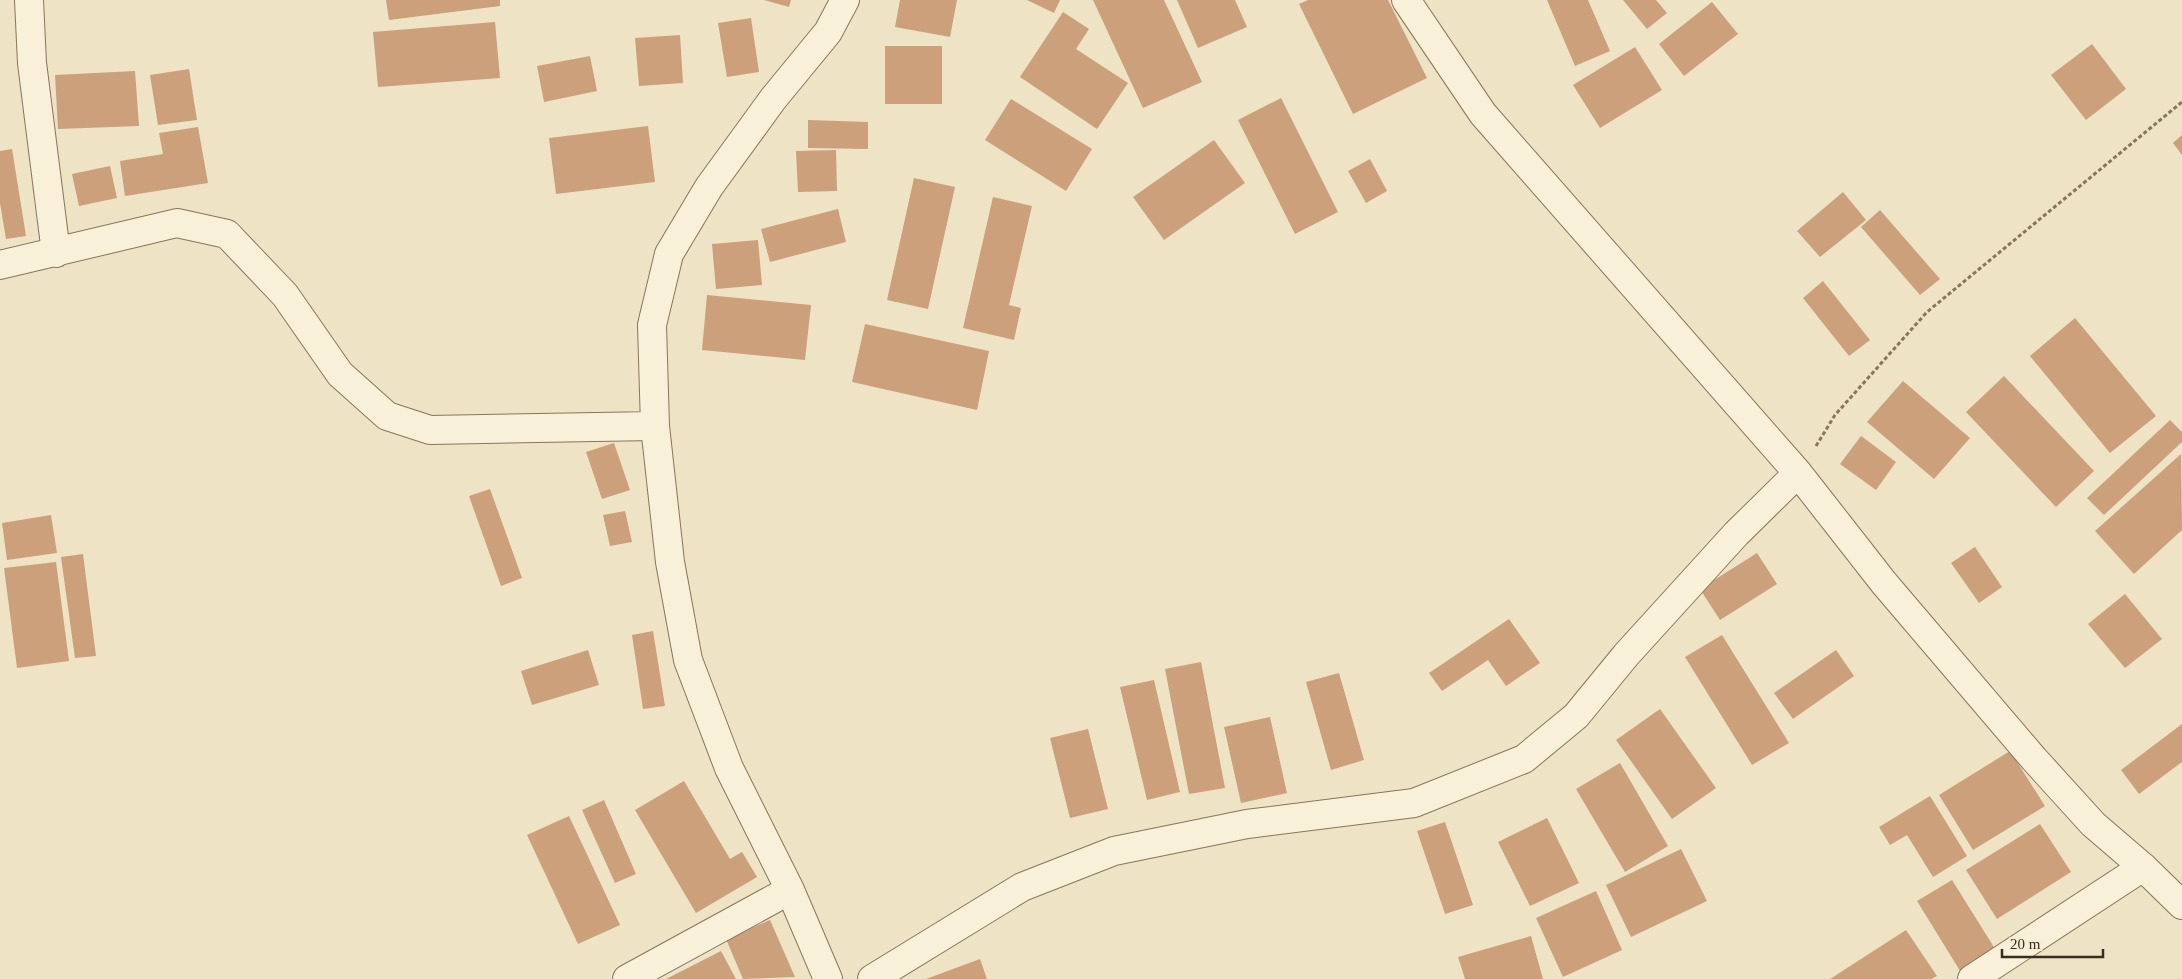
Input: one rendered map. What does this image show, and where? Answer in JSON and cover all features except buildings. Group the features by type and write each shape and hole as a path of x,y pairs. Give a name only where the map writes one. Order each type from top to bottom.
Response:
{"street":[{"path":"28,0 32,63 56,253"},
{"path":"828,979 790,890 729,768 688,660 670,562 655,426 652,325 669,254 708,187 774,99 828,32 845,0"},
{"path":"1406,0 1483,114 1798,473 1884,583 2034,759 2093,824 2143,867 2182,905"},
{"path":"0,265 177,223 227,234 285,295 340,374 387,416 430,430 655,426"},
{"path":"872,979 1022,888 1114,851 1247,824 1414,803 1524,759 1576,716 1626,655 1736,534 1798,473"},
{"path":"1972,979 2143,867"},
{"path":"627,979 790,890"}],"path":[{"path":"1798,473 1835,415 1927,312 2182,102"}]}
